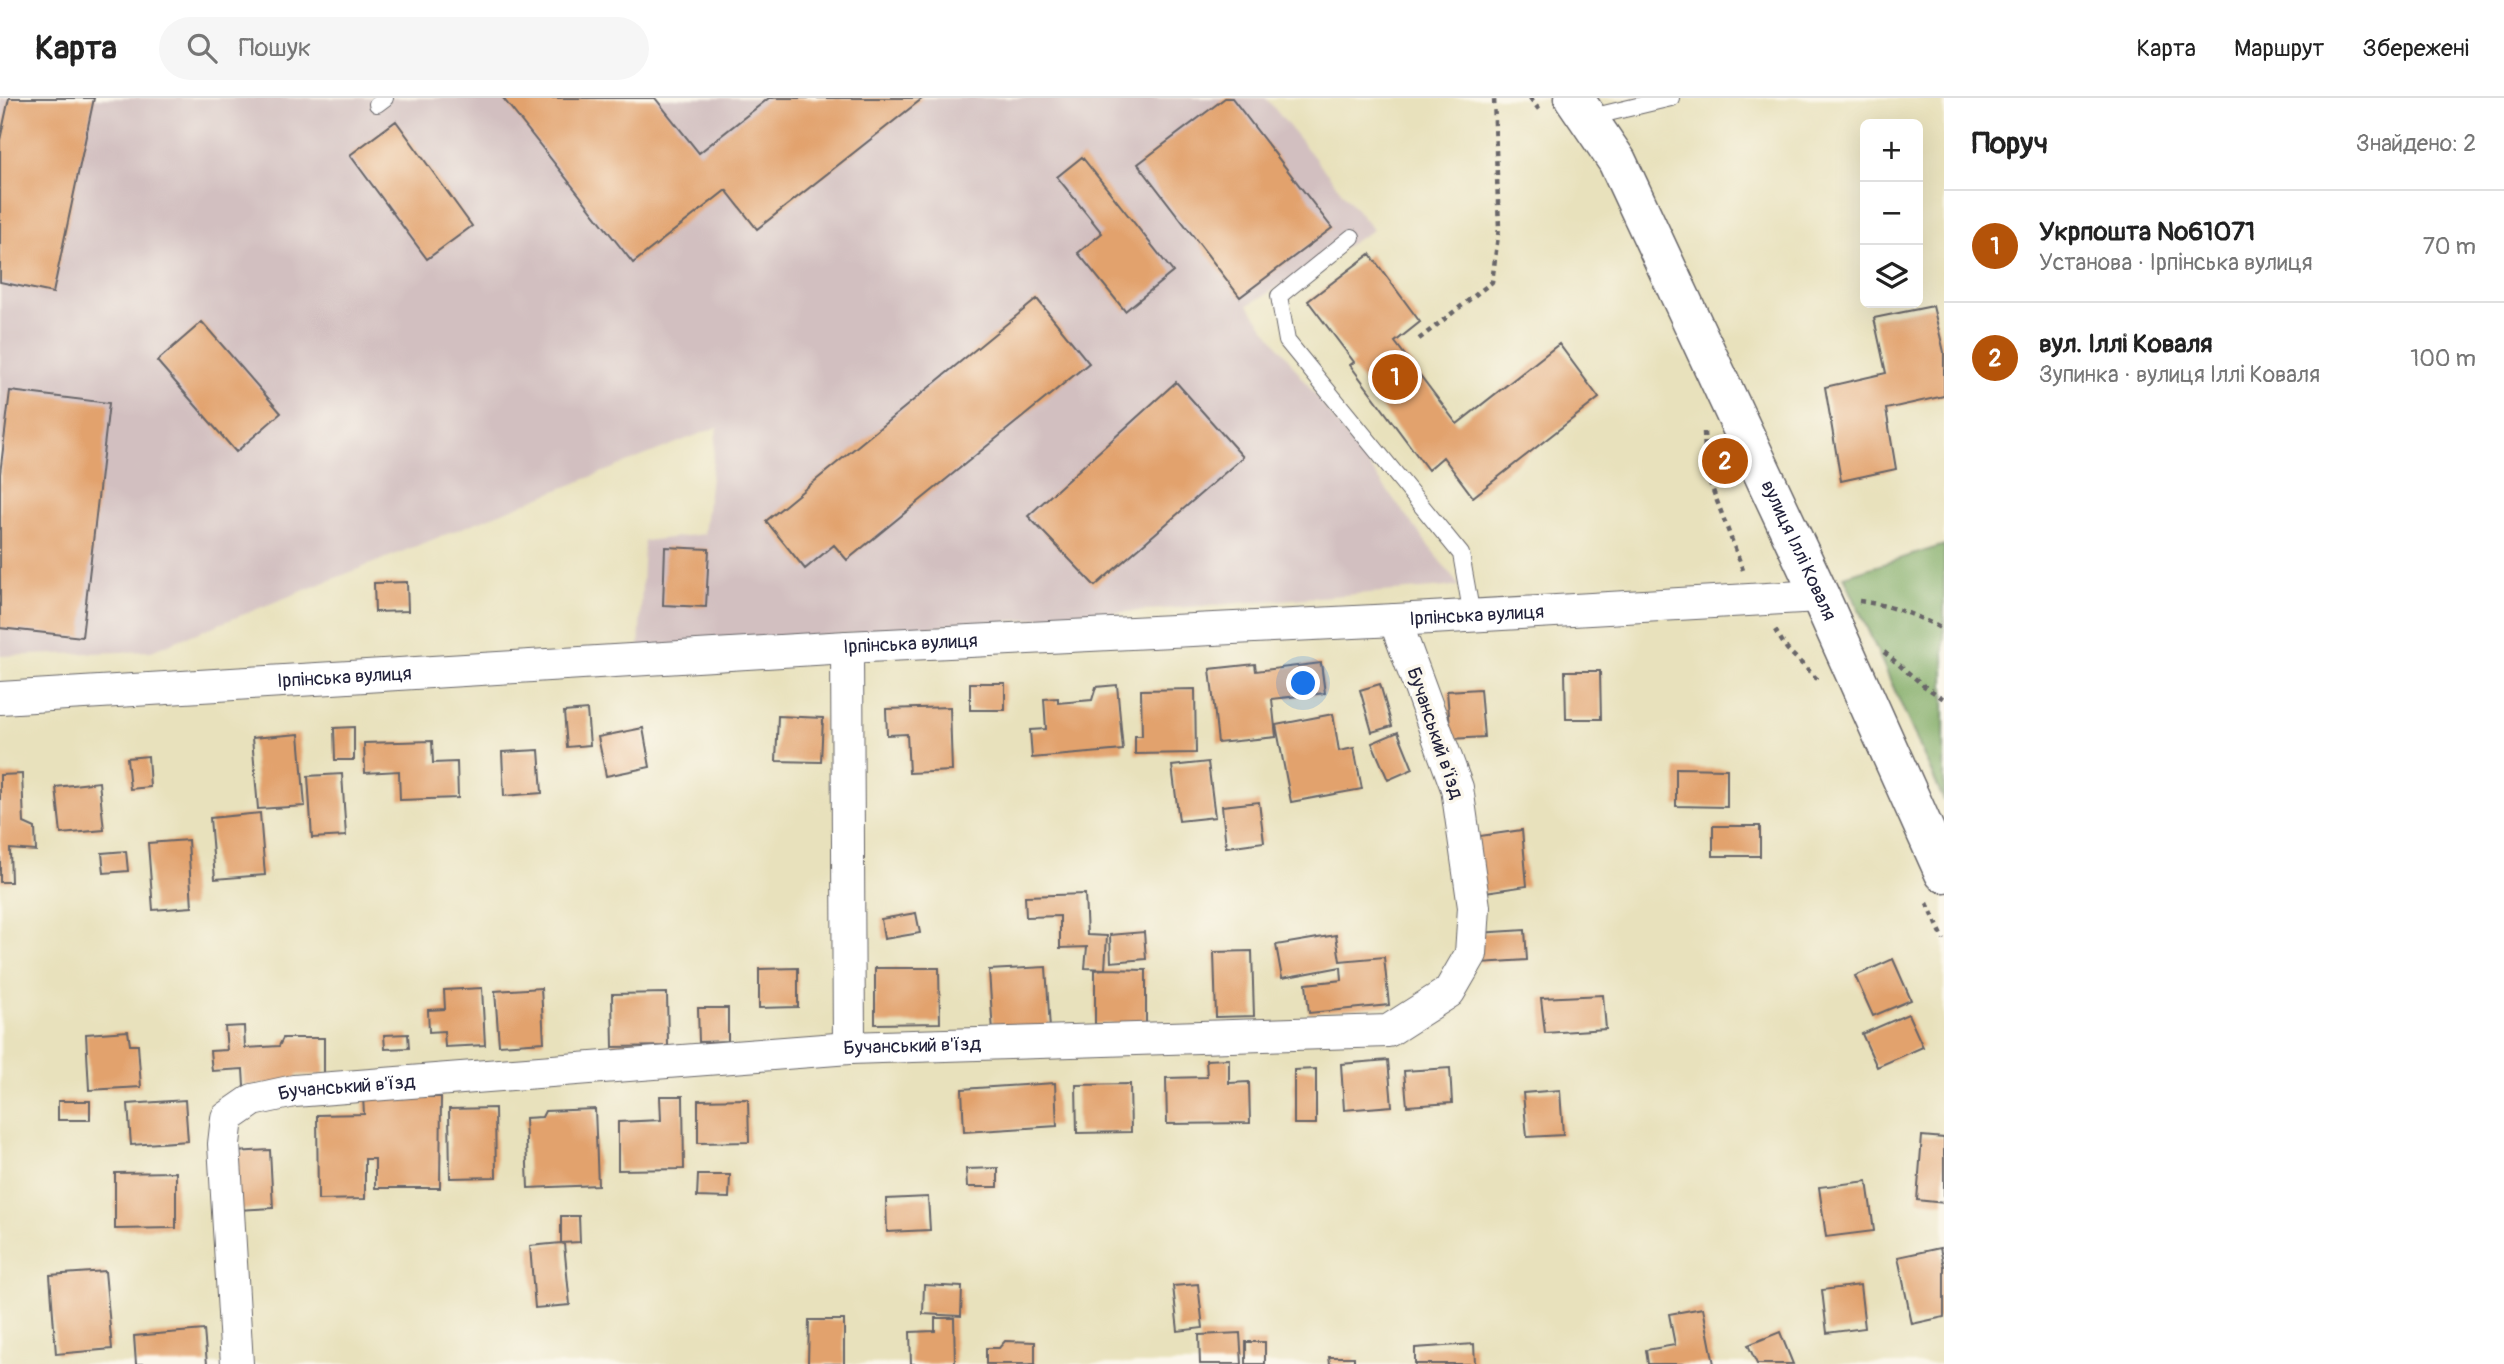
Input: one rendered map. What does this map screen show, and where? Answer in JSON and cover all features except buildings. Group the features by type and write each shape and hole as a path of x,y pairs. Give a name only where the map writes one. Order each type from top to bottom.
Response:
{"main road":[{"name":"вулиця Іллі Коваля","path":"1568,110 1617,161 1819,596 1935,888"}],"street":[{"name":"Ірпінська вулиця","path":"0,698 846,647 1819,596"},
{"name":"Бучанський в'їзд","path":"237,1364 224,1144 227,1118 253,1100 294,1091 849,1048 1388,1031 1449,992 1471,954 1474,907 1457,788 1395,620"},
{"path":"846,647 849,1048"}],"lane":[{"path":"1568,110 1671,98"},
{"path":"1352,237 1279,296 1287,341 1461,554 1472,616"}],"path":[{"path":"1419,339 1492,282 1499,228 1494,98"},
{"path":"1530,98 1568,110"},
{"path":"1703,426 1706,472 1755,600 1787,649 1821,682"},
{"path":"1819,596 1884,604 1924,619 1944,631"},
{"path":"1935,888 1944,940"}],"shaded area":[{"path":"0,98 1266,98 1373,230 1248,305 1459,586 639,650 644,541 704,534 717,427 151,651 0,656"}],"green space":[{"path":"1944,545 1944,801 1844,576"}],"place":[{"name":"Укрпошта №61071","path":"1395,377"},
{"name":"вул. Іллі Коваля","path":"1725,461"}]}
